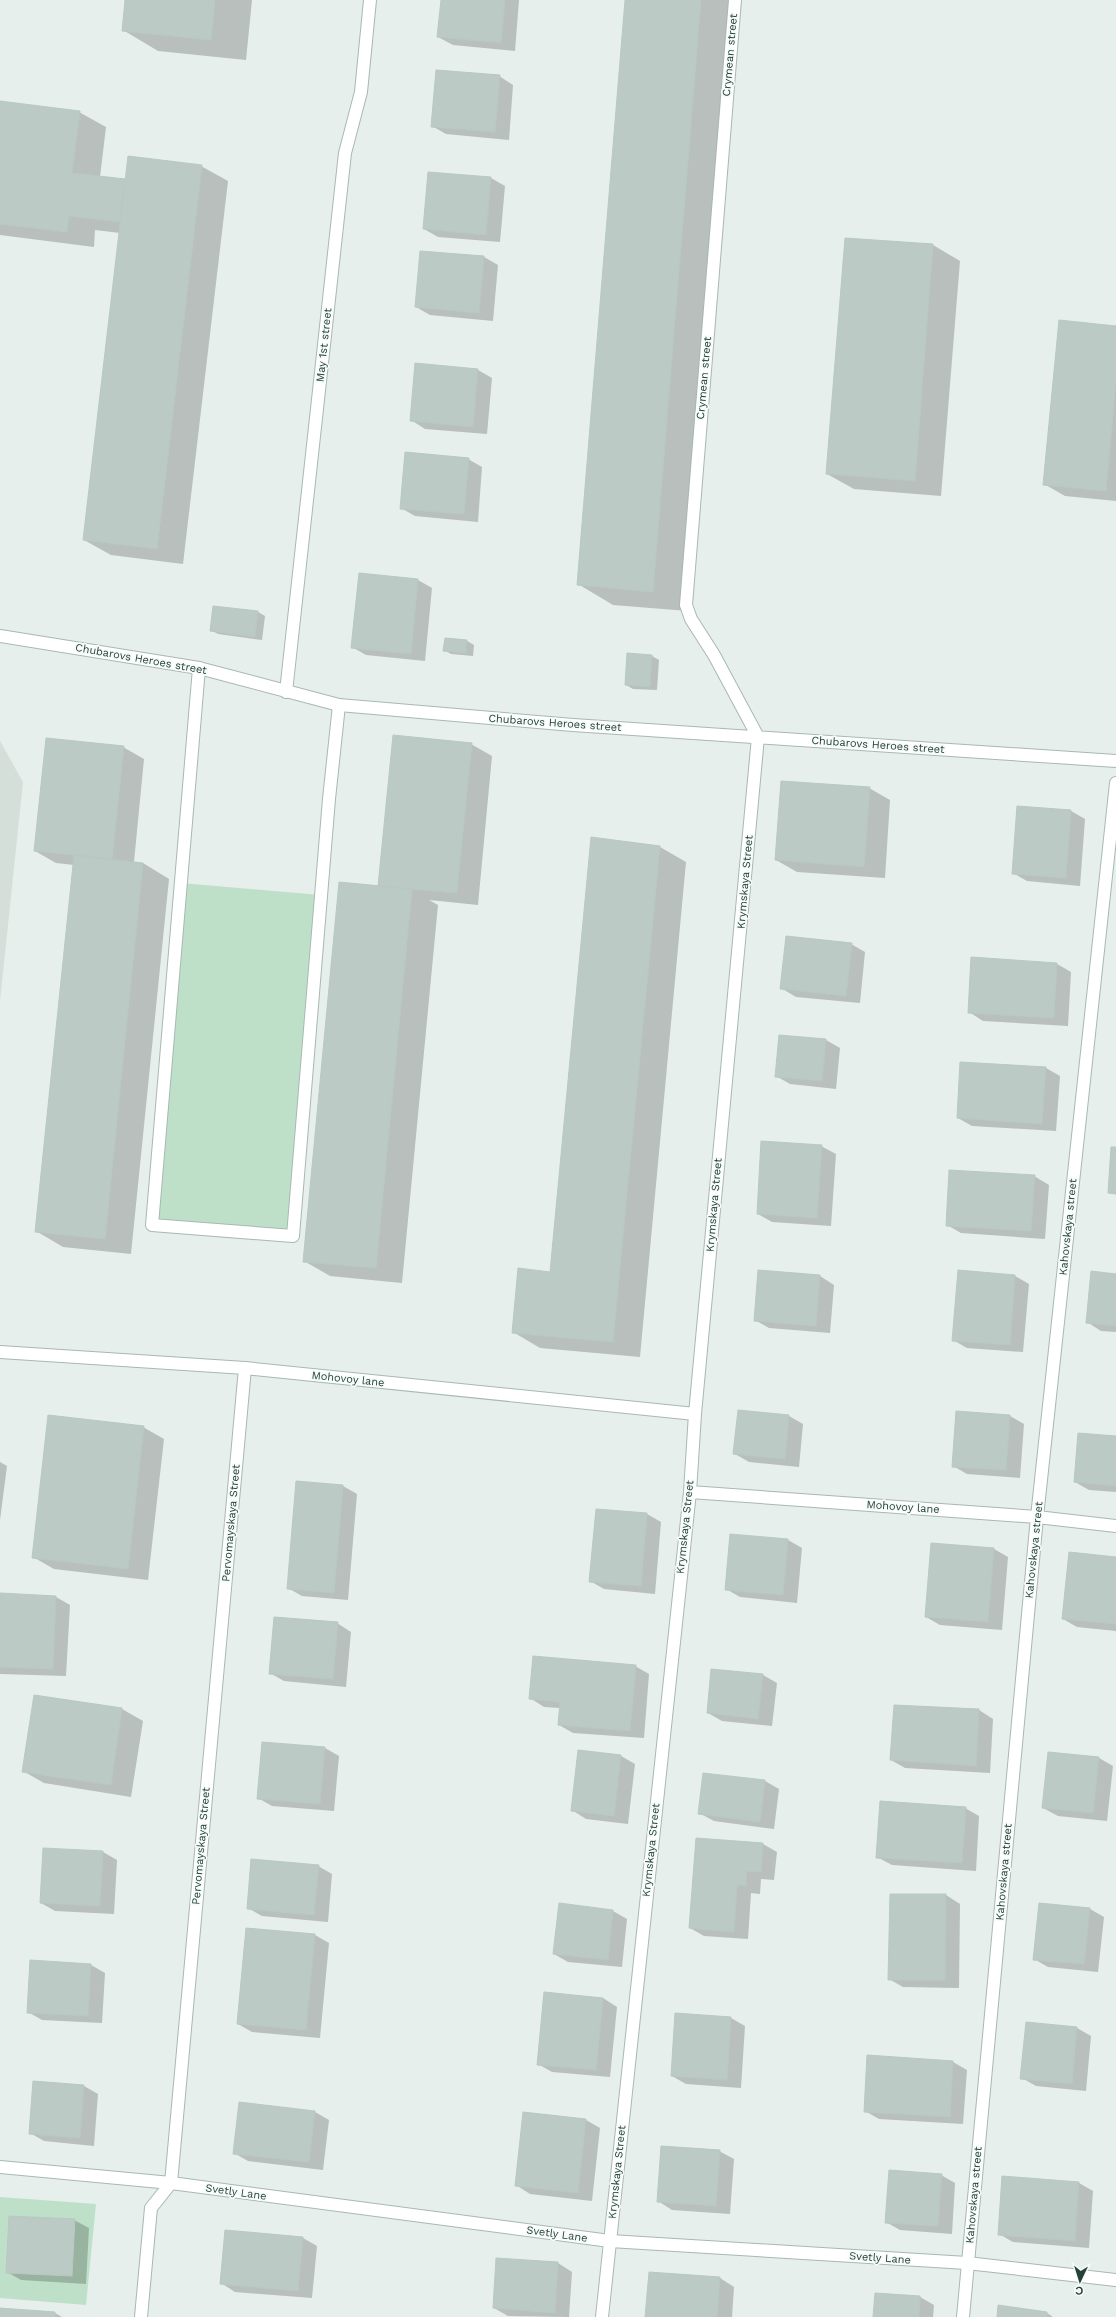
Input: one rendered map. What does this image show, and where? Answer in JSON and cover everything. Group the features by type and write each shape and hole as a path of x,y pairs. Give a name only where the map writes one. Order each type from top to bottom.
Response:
{"street":[{"name":"May 1st street","path":"286,692 345,153 361,92 370,0"},
{"name":"Crymean street","path":"735,0 686,605 691,619 714,655 758,737"},
{"name":"Chubarovs Heroes street","path":"0,636 199,668 339,705 758,737 1116,761"},
{"path":"199,668 152,1225 293,1236 328,806 339,705"},
{"name":"Krymskaya Street","path":"602,2317 690,1492 695,1414 758,737"},
{"name":"Kahovskaya street","path":"962,2317 1037,1517 1116,783"},
{"name":"Mohovoy lane","path":"0,1352 245,1368 695,1414"},
{"name":"Pervomayskaya Street","path":"171,2183 245,1368"},
{"name":"Mohovoy lane","path":"690,1492 1037,1517 1116,1526"},
{"name":"Svetly Lane","path":"0,2167 171,2183 610,2241 967,2263 1116,2280"},
{"path":"141,2317 151,2208 171,2183"}],"shaded area":[{"path":"0,741 23,782 0,1001"}],"green space":[{"path":"181,883 321,895 293,1236 153,1225"},
{"path":"0,2197 96,2204 86,2305 0,2298"}],"building":[{"path":"125,0 215,0 211,40 122,31"},
{"path":"441,0 505,0 501,43 437,37"},
{"path":"625,0 701,0 653,592 577,585"},
{"path":"436,70 500,75 495,132 431,127"},
{"path":"0,101 80,111 72,173 125,179 120,222 69,216 67,232 0,224"},
{"path":"128,156 202,165 157,549 83,540"},
{"path":"428,172 491,177 486,235 423,229"},
{"path":"845,238 933,244 915,481 826,474"},
{"path":"420,251 484,256 479,313 415,307"},
{"path":"1059,320 1116,326 1116,382 1106,491 1043,485"},
{"path":"415,363 478,369 473,427 410,421"},
{"path":"405,452 469,458 464,514 400,509"},
{"path":"359,573 418,579 411,654 351,648"},
{"path":"213,606 258,611 255,637 210,631"},
{"path":"445,638 467,640 466,653 443,651"},
{"path":"627,653 652,655 650,687 625,685"},
{"path":"393,735 472,743 457,893 378,886"},
{"path":"46,738 124,746 112,859 34,851"},
{"path":"781,781 870,787 864,867 775,860"},
{"path":"1017,806 1071,810 1066,878 1012,874"},
{"path":"591,837 660,846 613,1342 512,1333 518,1268 550,1272"},
{"path":"74,855 143,863 105,1239 35,1232"},
{"path":"339,882 412,889 376,1268 303,1262"},
{"path":"786,936 852,943 846,996 780,989"},
{"path":"971,957 1057,963 1054,1018 968,1013"},
{"path":"779,1035 826,1039 822,1081 775,1077"},
{"path":"960,1062 1046,1067 1042,1124 957,1118"},
{"path":"761,1141 822,1145 817,1218 757,1214"},
{"path":"1111,1147 1116,1147 1116,1194 1108,1193"},
{"path":"949,1170 1035,1175 1031,1231 946,1226"},
{"path":"758,1270 820,1275 816,1326 754,1321"},
{"path":"958,1270 1015,1275 1010,1345 952,1341"},
{"path":"1091,1271 1116,1274 1116,1326 1086,1323"},
{"path":"738,1410 789,1415 785,1459 733,1454"},
{"path":"956,1411 1010,1415 1006,1470 952,1467"},
{"path":"48,1415 144,1426 128,1569 32,1558"},
{"path":"1078,1433 1116,1436 1116,1486 1074,1482"},
{"path":"296,1481 343,1485 334,1593 287,1589"},
{"path":"596,1509 647,1513 641,1586 589,1582"},
{"path":"730,1534 788,1539 783,1595 725,1590"},
{"path":"931,1543 994,1548 988,1622 925,1617"},
{"path":"1069,1552 1116,1557 1116,1624 1062,1619"},
{"path":"0,1593 56,1596 53,1669 0,1667"},
{"path":"274,1617 338,1622 333,1679 269,1674"},
{"path":"533,1656 636,1665 630,1731 558,1725 560,1702 529,1699"},
{"path":"711,1669 763,1674 758,1719 707,1713"},
{"path":"34,1695 122,1708 111,1785 22,1772"},
{"path":"894,1705 979,1709 976,1766 890,1760"},
{"path":"262,1742 325,1747 320,1804 257,1799"},
{"path":"578,1750 621,1755 614,1816 571,1811"},
{"path":"1048,1752 1099,1757 1093,1813 1042,1808"},
{"path":"703,1773 765,1780 760,1822 698,1814"},
{"path":"880,1801 966,1807 962,1863 876,1858"},
{"path":"696,1838 763,1843 761,1872 747,1871 746,1886 737,1885 734,1932 689,1928"},
{"path":"43,1848 103,1851 100,1906 40,1903"},
{"path":"251,1859 319,1865 314,1915 247,1909"},
{"path":"890,1894 946,1894 945,1980 888,1980"},
{"path":"559,1903 613,1910 608,1960 553,1954"},
{"path":"1039,1903 1090,1908 1084,1964 1033,1960"},
{"path":"246,1928 315,1934 306,2030 237,2024"},
{"path":"30,1960 91,1964 88,2016 27,2013"},
{"path":"544,1992 603,1998 596,2070 537,2065"},
{"path":"675,2013 731,2017 727,2080 671,2076"},
{"path":"1026,2022 1077,2027 1072,2084 1020,2079"},
{"path":"867,2055 953,2061 950,2117 864,2112"},
{"path":"33,2081 84,2085 80,2138 29,2134"},
{"path":"239,2102 315,2111 309,2162 233,2154"},
{"path":"523,2112 586,2119 578,2193 515,2186"},
{"path":"661,2146 720,2150 716,2206 657,2202"},
{"path":"889,2170 942,2174 938,2226 885,2223"},
{"path":"1002,2176 1079,2182 1075,2241 998,2235"},
{"path":"9,2216 75,2219 72,2276 6,2273"},
{"path":"225,2230 303,2237 298,2291 220,2284"},
{"path":"496,2258 558,2262 555,2313 493,2308"},
{"path":"649,2272 720,2277 717,2317 645,2317"},
{"path":"875,2293 920,2296 919,2317 873,2317"},
{"path":"998,2305 1047,2312 1047,2317 997,2317"},
{"path":"0,2308 55,2312 55,2317 0,2317"}]}
